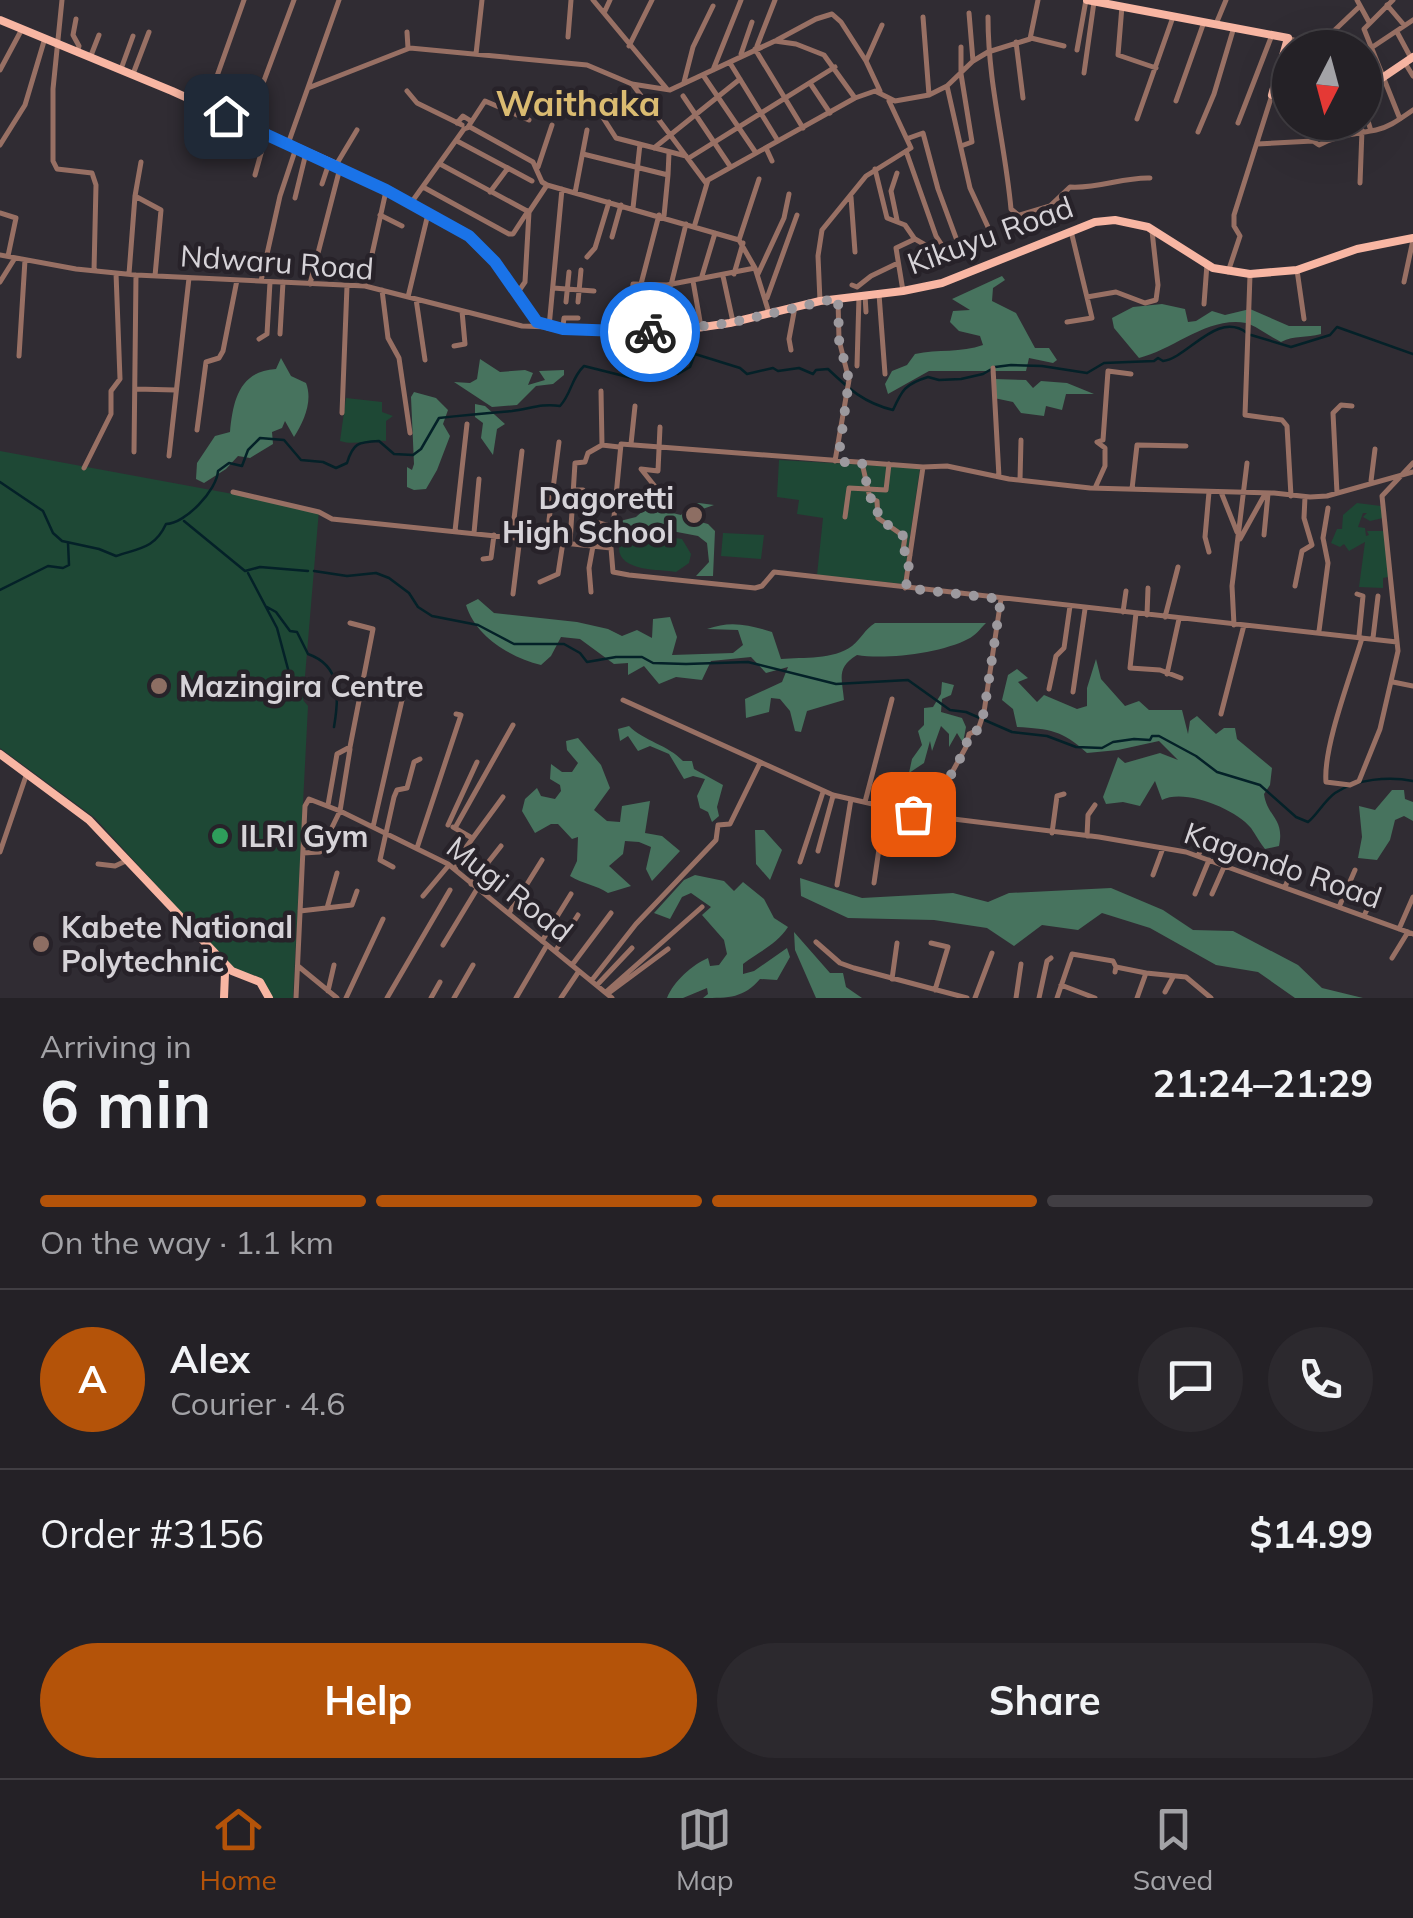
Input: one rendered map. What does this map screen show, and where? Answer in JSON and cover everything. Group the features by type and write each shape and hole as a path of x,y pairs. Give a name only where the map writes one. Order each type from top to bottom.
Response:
{"main road":[{"path":"1089,1 1272,35"},
{"path":"0,20 292,146 461,230 480,244 533,318 549,327"},
{"path":"1382,78 1410,59"},
{"name":"Kikuyu Road","path":"549,327 670,331 733,323 820,301 903,291 942,282 1095,222 1132,222 1207,264 1228,272 1264,277 1357,250 1413,239"},
{"path":"0,754 76,809 212,951 232,970 264,986 269,998"},
{"path":"212,951 226,972 225,994"},
{"path":"225,994 243,977"}],"street":[{"path":"62,0 53,88 53,161 56,169 92,173 96,185 94,271"},
{"path":"206,107 244,0"},
{"path":"251,128 260,106 259,94 294,0"},
{"path":"261,282 308,88 339,0"},
{"path":"476,54 482,0"},
{"path":"568,37 571,0"},
{"path":"593,0 670,90"},
{"path":"604,13 610,0"},
{"path":"629,46 652,0"},
{"path":"713,70 741,0"},
{"path":"756,49 775,0"},
{"path":"1031,38 1038,0"},
{"path":"1216,24 1226,0"},
{"path":"1364,30 1394,0"},
{"path":"1077,50 1089,1"},
{"path":"1084,73 1089,1"},
{"path":"1333,30 1358,3 1368,22"},
{"path":"1387,5 1404,25"},
{"path":"684,84 693,46 713,6"},
{"path":"1122,6 1118,56 1156,68"},
{"path":"969,12 973,61"},
{"path":"308,88 408,48 587,65 632,84 670,90 832,14 866,61 880,92 890,99 905,100 947,86 973,61 1016,42 1031,38 1064,46"},
{"path":"1137,119 1173,16"},
{"path":"922,17 928,95"},
{"path":"988,17 988,52 1005,178 1016,216 1050,206 1070,187 1090,188 1150,178"},
{"path":"76,19 73,35 78,52"},
{"path":"1382,42 1413,20"},
{"path":"740,57 752,22"},
{"path":"1176,101 1204,22"},
{"path":"866,61 882,24"},
{"path":"1198,132 1234,27"},
{"path":"0,70 23,29"},
{"path":"132,76 149,32"},
{"path":"407,32 408,48"},
{"path":"1397,32 1413,76"},
{"path":"90,58 99,35"},
{"path":"1238,123 1272,35"},
{"path":"120,72 133,36"},
{"path":"0,146 23,110 45,38"},
{"path":"775,41 815,50 835,67 856,98"},
{"path":"1016,42 1023,98"},
{"path":"1186,45 1196,46"},
{"path":"960,146 972,142 961,47"},
{"path":"756,49 804,128"},
{"path":"730,62 778,141"},
{"path":"611,96 593,102 615,137 687,157 762,115 835,67"},
{"path":"703,75 756,153"},
{"path":"1382,78 1400,120"},
{"path":"654,148 740,79"},
{"path":"810,83 830,113"},
{"path":"632,84 706,183"},
{"path":"947,86 970,188 988,227"},
{"path":"407,92 414,102 464,124 538,167"},
{"path":"695,225 706,183 856,98 880,92"},
{"path":"1228,272 1240,240 1234,215 1272,95"},
{"path":"683,96 730,166"},
{"path":"820,301 818,256 822,230 875,169 910,148 890,99"},
{"path":"411,203 457,141 464,124 485,101 529,120"},
{"path":"1382,127 1413,110"},
{"path":"552,125 538,167 542,182 741,241 756,271 769,313"},
{"path":"322,184 358,130"},
{"path":"576,193 587,130"},
{"path":"909,138 923,133 938,190 959,246"},
{"path":"255,175 266,135"},
{"path":"1257,144 1314,141 1319,145 1333,140"},
{"path":"1360,183 1362,140"},
{"path":"457,141 532,181"},
{"path":"633,208 640,144"},
{"path":"766,148 772,161"},
{"path":"875,169 887,218 905,224 915,239 927,246 945,250 936,236 906,151"},
{"path":"641,284 662,216 669,152"},
{"path":"295,198 306,153"},
{"path":"582,154 668,175"},
{"path":"134,452 133,274 135,196 141,162"},
{"path":"440,164 528,211"},
{"path":"310,284 335,166"},
{"path":"490,192 508,168"},
{"path":"896,173 892,191 897,220"},
{"path":"734,274 759,180"},
{"path":"423,187 513,234 547,185"},
{"path":"549,327 562,189"},
{"path":"366,286 386,190"},
{"path":"756,271 784,218 789,194"},
{"path":"135,196 161,210 154,276"},
{"path":"851,197 855,252"},
{"path":"587,257 595,248 610,202"},
{"path":"612,237 621,205"},
{"path":"516,295 526,282 528,211"},
{"path":"0,213 16,218 0,282"},
{"path":"425,360 412,298 428,214"},
{"path":"766,301 797,214"},
{"path":"380,216 402,226"},
{"path":"670,331 668,285 686,224"},
{"path":"1067,322 1092,318 1071,230"},
{"path":"1087,297 1116,292 1145,303 1156,300 1152,231"},
{"path":"700,327 696,278 715,232"},
{"path":"903,291 896,248 915,239"},
{"path":"1404,282 1413,239"},
{"name":"Ndwaru Road","path":"8,256 116,273 366,286 526,327 549,327"},
{"path":"19,356 25,260"},
{"path":"852,285 857,287 898,263"},
{"path":"1204,304 1207,264"},
{"path":"578,302 581,270"},
{"path":"1297,270 1304,319"},
{"path":"629,332 632,285 668,285 756,271"},
{"path":"566,302 569,272"},
{"path":"84,468 111,414 111,391 120,379 116,273"},
{"path":"1250,274 1245,416 1282,420 1288,426 1291,496"},
{"path":"724,276 733,323"},
{"path":"169,456 189,278"},
{"path":"197,430 206,362 222,355 237,280"},
{"path":"259,339 267,334 270,282"},
{"path":"280,334 283,282"},
{"path":"342,412 348,286"},
{"path":"553,288 594,291"},
{"path":"382,290 388,338 399,358 410,433"},
{"path":"879,294 886,374"},
{"path":"862,295 866,312"},
{"path":"857,366 862,295"},
{"path":"838,298 839,340 849,380 839,459"},
{"path":"791,350 788,339 795,307"},
{"path":"454,346 465,344 462,311"},
{"path":"563,329 564,318 578,318"},
{"path":"993,368 999,476"},
{"path":"1095,488 1105,466 1105,448 1096,442 1103,440 1108,371 1131,374"},
{"path":"136,389 175,390"},
{"path":"602,391 602,445"},
{"path":"631,444 635,406"},
{"path":"1337,493 1332,412 1341,406 1352,406"},
{"path":"455,531 468,424"},
{"path":"660,428 658,471 641,469 661,494"},
{"path":"1020,480 1021,440"},
{"path":"550,540 559,442"},
{"path":"540,582 558,574 566,542 575,464 585,462 588,454 602,445 947,466 1020,480 1095,488 1305,497 1337,493 1413,472"},
{"path":"1132,489 1137,446 1186,446"},
{"path":"619,447 611,548 614,572 629,576 755,588 774,572 1396,642"},
{"path":"1370,482 1375,449"},
{"path":"512,536 522,451"},
{"path":"1234,625 1232,592 1248,462"},
{"path":"862,463 870,498 877,501 878,518 905,537 903,550 910,555"},
{"path":"1357,594 1363,596 1361,636 1326,767 1326,782 1352,785 1359,781 1372,753 1393,682 1396,642 1382,502 1384,492 1413,463"},
{"path":"844,517 849,488 886,488 889,464"},
{"path":"906,588 923,466"},
{"path":"474,533 479,479"},
{"path":"573,490 583,490 582,502 615,504"},
{"path":"233,492 319,512 327,518 611,548"},
{"path":"1209,492 1205,537 1209,552"},
{"path":"1222,492 1238,535"},
{"path":"1264,536 1266,494"},
{"path":"1237,544 1266,494"},
{"path":"1295,586 1302,551 1310,552 1312,539 1304,518 1305,497"},
{"path":"1319,631 1328,554 1323,538 1328,508"},
{"path":"592,521 613,527"},
{"path":"483,559 491,558 494,534"},
{"path":"514,594 520,537"},
{"path":"591,592 589,568 593,546"},
{"path":"1167,618 1178,567"},
{"path":"1167,618 1179,576"},
{"path":"1315,587 1323,582"},
{"path":"1147,615 1148,588"},
{"path":"1122,612 1126,591"},
{"path":"1373,638 1378,596"},
{"path":"928,816 966,748 968,734 978,730 1001,599"},
{"path":"1049,689 1056,656 1064,648 1070,606"},
{"path":"1073,692 1085,609"},
{"path":"1136,614 1128,665 1132,670 1181,678"},
{"path":"1168,674 1179,619"},
{"path":"303,853 320,852 340,811 373,629 350,623"},
{"path":"1221,714 1244,624"},
{"path":"1393,682 1413,686"},
{"path":"865,802 892,699"},
{"path":"373,827 402,700"},
{"name":"Kagondo Road","path":"624,700 833,795 928,816 1087,836 1198,856 1411,933"},
{"path":"417,848 460,714 456,714"},
{"path":"474,793 513,724"},
{"path":"296,998 306,802 309,799 328,806 337,754 350,749"},
{"path":"449,825 502,749"},
{"path":"393,867 380,860 396,791 407,788 414,762 420,759"},
{"path":"449,825 477,762"},
{"path":"594,983 636,924 716,840 718,825 730,824 760,763"},
{"path":"0,852 26,773"},
{"path":"874,883 885,781"},
{"path":"800,862 823,792"},
{"path":"882,807 900,802 900,793"},
{"path":"1052,833 1057,796 1064,794"},
{"path":"818,851 833,795"},
{"path":"422,896 452,867 503,796"},
{"path":"836,885 851,799"},
{"path":"1087,836 1089,812 1095,805"},
{"name":"Mugi Road","path":"328,806 452,867 608,994"},
{"path":"449,825 472,838"},
{"path":"1198,856 1207,836"},
{"path":"443,945 501,846"},
{"path":"1152,875 1164,848"},
{"path":"118,864 119,850"},
{"path":"98,864 128,860"},
{"path":"509,914 542,860"},
{"path":"1194,894 1209,860"},
{"path":"1285,887 1295,863"},
{"path":"1212,894 1224,867"},
{"path":"1342,918 1355,870"},
{"path":"328,908 338,873"},
{"path":"1364,916 1376,889"},
{"path":"300,911 352,906 358,890"},
{"path":"387,998 450,890"},
{"path":"516,998 571,894"},
{"path":"1400,929 1413,897"},
{"path":"608,994 702,907"},
{"path":"572,965 611,913"},
{"path":"555,951 578,915"},
{"path":"346,998 384,919"},
{"path":"1392,958 1411,933"},
{"path":"816,942 840,963 967,998"},
{"path":"892,980 898,943"},
{"path":"931,943 948,947 935,990"},
{"path":"594,983 632,948"},
{"path":"608,994 668,949"},
{"path":"975,998 992,953"},
{"path":"1057,998 1072,954 1113,961 1116,969 1188,978 1211,998"},
{"path":"1039,998 1047,961 1052,958"},
{"path":"1016,998 1021,964"},
{"path":"328,992 334,965"},
{"path":"454,998 473,965"},
{"path":"298,966 337,998"},
{"path":"561,998 579,971"},
{"path":"1137,998 1146,974"},
{"path":"1166,992 1172,977"},
{"path":"431,998 440,982"},
{"path":"1061,985 1094,998"}],"green space":[{"path":"1002,276 1005,280 993,288 992,301 1016,313 1035,348 1049,348 1057,360 1053,363 1029,358 1026,371 929,371 888,394 885,384 892,371 907,365 915,354 983,345 980,336 959,331 950,322 953,311 970,310 952,299"},
{"path":"1162,304 1185,309 1188,322 1212,311 1225,315 1250,309 1289,326 1321,326 1321,334 1281,342 1250,324 1232,322 1204,329 1139,358 1114,328 1112,318 1133,307"},
{"path":"281,358 291,376 306,383 308,390 306,411 294,437 285,421 282,428 272,432 273,444 250,458 238,456 204,483 196,479 197,463 215,436 230,432 240,390 254,375 276,369"},
{"path":"480,359 500,372 533,373 528,385 545,380 539,371 564,370 564,375 553,384 536,386 517,405 492,407 454,382 470,383 477,379"},
{"path":"994,379 1026,380 1033,388 1041,381 1067,383 1094,394 1066,394 1062,410 1046,406 1044,416 1021,413 1013,402 994,398"},
{"path":"414,392 436,398 448,410 443,424 450,436 426,489 414,490 407,487 407,467 412,470 414,464"},
{"path":"346,398 382,402 382,412 393,416 386,421 386,441 340,441"},
{"path":"475,404 485,406 505,424 497,429 493,455 481,438 483,423 475,417"},
{"path":"0,451 319,510 303,700 308,706 293,998 272,998 259,977 232,968 95,818 0,748"},
{"path":"779,460 920,468 903,584 817,575 823,518 797,514 799,500 777,497"},
{"path":"699,503 714,505 697,511 697,521 715,531 713,576 696,576 709,562 707,543 698,536 635,524 616,536 620,521 636,517 647,507 681,515"},
{"path":"1357,503 1381,506 1383,518 1370,521 1363,517 1367,513 1363,513 1358,527 1365,528 1366,536 1367,531 1385,531 1388,577 1383,578 1383,588 1359,587 1365,542 1349,551 1344,544 1340,547 1331,543 1337,529 1342,529 1343,515"},
{"path":"635,532 682,539 691,554 689,563 676,572 642,568 626,561 619,545 624,537"},
{"path":"723,533 764,535 761,559 721,556"},
{"path":"478,599 494,613 577,622 622,636 637,630 652,638 653,619 670,617 677,637 672,655 733,653 743,645 738,630 707,629 732,624 772,632 781,659 836,654 855,643 875,623 986,623 971,638 929,652 857,655 843,669 844,700 807,711 801,732 795,731 790,711 780,699 771,698 769,712 746,718 745,699 782,682 788,667 766,673 751,657 711,661 702,680 676,677 659,684 644,666 628,675 628,663 614,664 580,639 561,637 541,665 506,651 486,636 466,605"},
{"path":"1096,659 1101,679 1125,706 1139,701 1149,710 1182,710 1188,734 1190,721 1197,716 1216,734 1224,728 1235,728 1237,739 1272,768 1270,785 1264,794 1280,829 1279,846 1265,849 1244,821 1209,802 1183,797 1162,800 1155,781 1140,806 1106,804 1103,797 1118,757 1125,763 1160,753 1178,760 1159,741 1087,753 1055,732 1017,727 1013,709 1002,700 1008,675 1017,669 1028,678 1018,682 1037,702 1044,695 1077,709 1087,706 1087,688"},
{"path":"942,682 954,685 951,695 942,699 941,712 962,718 966,727 963,743 957,733 949,747 949,734 941,726 932,751 930,741 924,763 909,773 912,759 922,745 918,731 924,725 924,708 933,707 941,694"},
{"path":"629,726 683,761 692,761 694,769 723,785 717,807 719,816 712,822 708,812 700,808 697,796 705,779 684,779 669,754 650,746 638,751 628,736 620,741 618,729"},
{"path":"578,738 601,765 610,788 594,810 607,821 620,822 622,806 650,801 645,833 662,836 680,851 652,881 646,869 651,847 625,841 623,854 609,866 631,886 608,893 575,879 570,876 577,861 578,837 572,839 558,824 535,833 522,811 525,799 537,788 541,796 555,799 561,791 560,785 550,779 551,764 562,772 572,772 578,763 567,750 566,741"},
{"path":"1392,790 1404,790 1405,799 1413,802 1413,821 1404,816 1395,820 1390,840 1377,860 1358,858 1362,837 1359,806 1375,810"},
{"path":"755,830 764,830 782,850 770,880 756,864"},
{"path":"695,875 724,881 734,891 743,882 764,899 774,918 788,927 743,964 743,974 754,971 787,948 790,957 777,980 760,979 748,990 728,997 703,998 708,994 707,988 683,998 667,998 696,965 708,958 710,966 719,965 727,954 724,940 702,915 711,907 691,893 682,897 670,919 654,913 684,880"},
{"path":"800,878 862,898 953,893 988,902 1009,893 1111,888 1163,910 1193,930 1233,931 1298,965 1322,988 1363,998 1295,998 1258,972 1216,965 1150,928 1102,913 1078,930 1042,925 1014,946 987,928 934,920 848,918 801,896"},
{"path":"794,932 830,973 843,973 846,987 862,998 816,998 795,950"}],"waterway":[{"path":"0,482 43,511 53,533 62,541 116,556 146,546 166,524 191,512 212,487 218,471 229,463 242,466 248,450 260,438 284,440 301,460 336,468 347,463 357,445 366,442 379,441 394,454 413,455 421,449 439,418 560,406 584,366 632,378 653,367 678,374 690,367 695,354 740,368 747,374 773,368 799,368 813,374 828,369 858,394 893,410 905,389 928,377 961,379 1011,365 1087,373 1104,363 1173,358 1225,327 1247,333"},
{"path":"1251,335 1291,347 1330,335 1337,327 1413,354"},
{"path":"184,521 245,571 260,567 308,571"},
{"path":"0,590 48,566 69,565 68,543"},
{"path":"314,571 347,576 376,573 409,593 418,607 432,616 478,625 514,644 564,644 587,662 616,657 642,657 653,663 748,662 836,684 908,680 950,710 966,712 1012,732 1047,736 1076,747 1102,748 1113,742 1159,736 1217,772 1260,785 1296,817 1308,822 1343,788 1383,779 1413,781"},
{"path":"248,573 277,628 292,684 301,698"},
{"path":"267,607 276,612 290,631 297,632 308,654 319,659 332,674 337,694 334,727"}],"way so far":[{"path":"650,332 730,323 838,298 839,340 849,376 839,454 843,462 862,463 870,498 877,501 878,518 905,537 903,550 910,555 906,588 1001,599 978,730 968,734 966,748 928,816 913,814"}],"place":[{"name":"Dagoretti High School","path":"694,515"},
{"name":"Mazingira Centre","path":"159,686"},
{"name":"ILRI Gym","path":"220,836"},
{"name":"Kabete National Polytechnic","path":"41,944"}],"district":[{"name":"Waithaka","path":"578,103"}],"route":[{"path":"226,116 336,165 469,236 495,262 537,322 563,329 650,332"}]}
